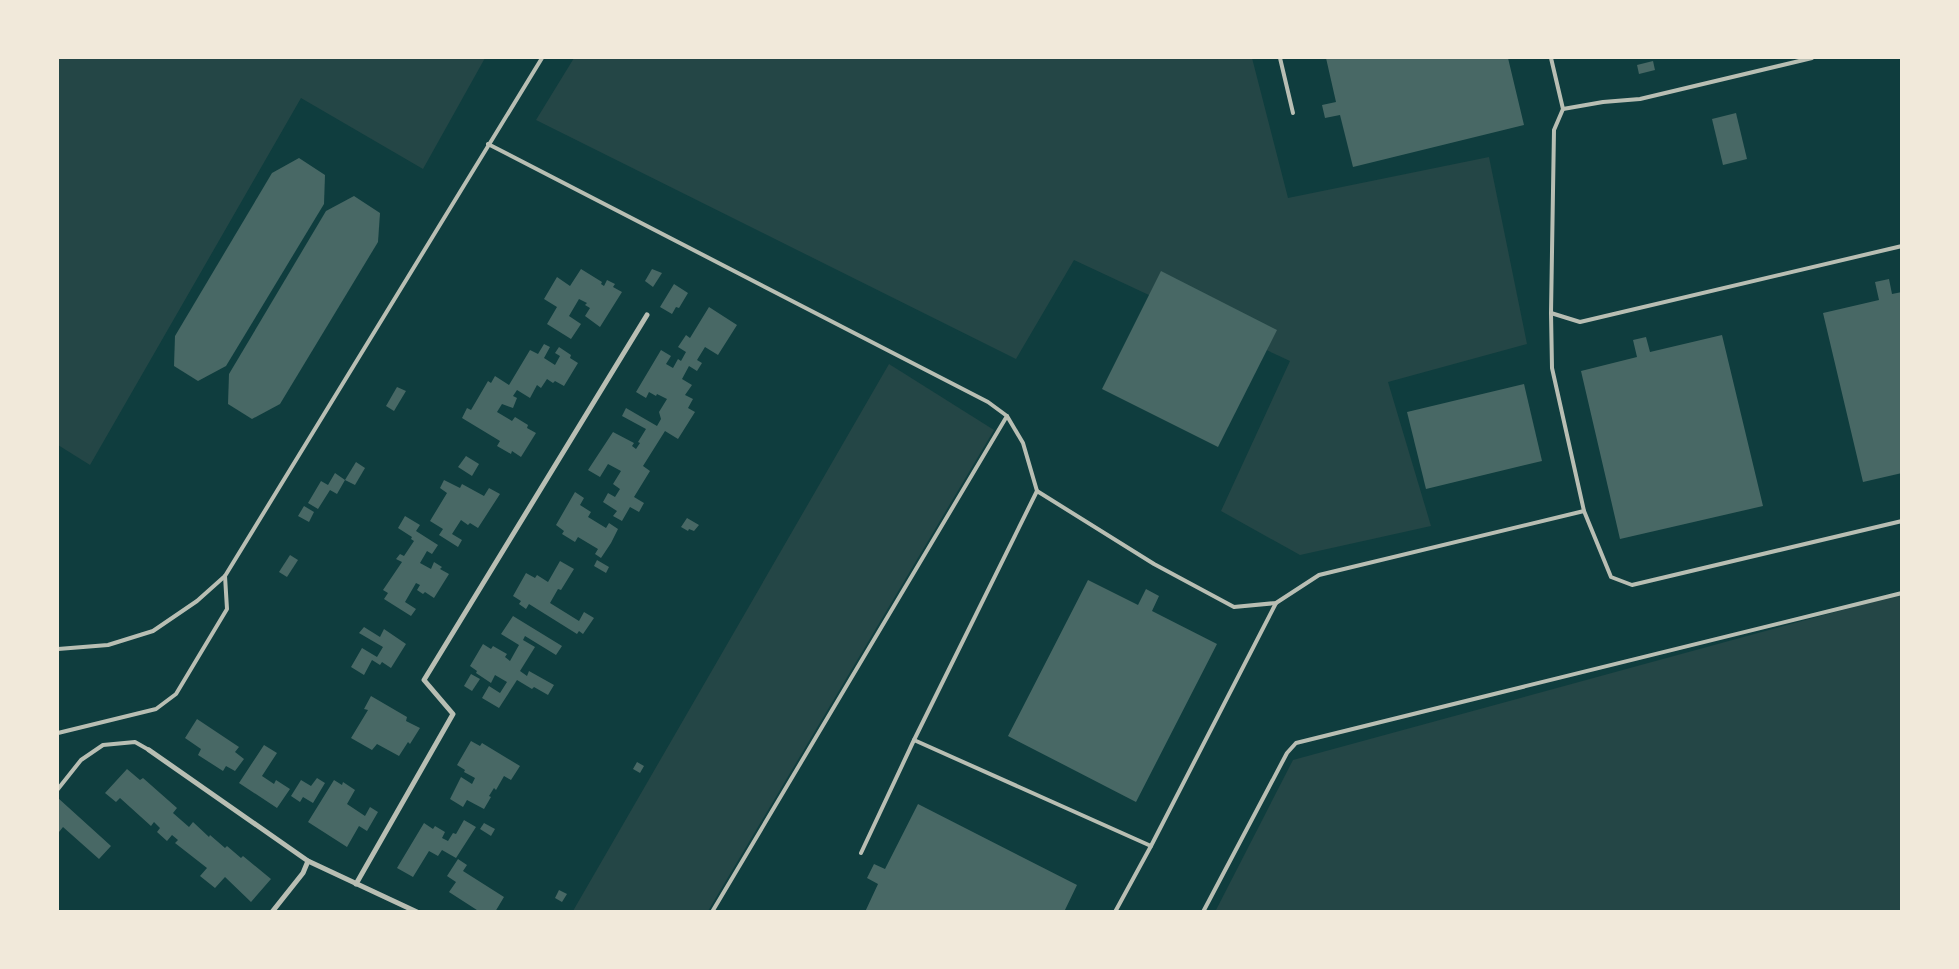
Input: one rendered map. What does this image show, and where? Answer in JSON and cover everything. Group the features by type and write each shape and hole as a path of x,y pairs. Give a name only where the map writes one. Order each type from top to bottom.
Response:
{"street":[{"path":"356,884 453,714 424,680 647,314"},
{"path":"149,750 308,861 417,912"},
{"path":"272,912 303,873 308,861"}],"lane":[{"path":"58,649 108,645 152,631 197,601 225,576 542,58"},
{"path":"1280,58 1293,113"},
{"path":"1551,58 1563,109 1554,130 1550,313 1552,368 1584,510 1611,577 1632,585 1902,521"},
{"path":"1563,109 1603,102 1640,99 1812,58"},
{"path":"488,144 988,402 1007,416 1023,443 1038,491 1154,564 1234,607 1276,603 1320,575 1584,510"},
{"path":"1550,313 1580,322 1902,246"},
{"path":"712,912 1007,416"},
{"path":"861,853 914,740 1038,491"},
{"path":"58,733 156,709 176,694 227,609 225,576"},
{"path":"1203,912 1287,752 1296,743 1902,593"},
{"path":"1114,912 1151,846 1276,603"},
{"path":"914,740 1151,846"},
{"path":"58,789 81,760 103,745 135,742 149,750"}],"shaded area":[{"path":"58,58 485,58 423,169 301,98 90,465 58,445"},
{"path":"574,58 1252,58 1288,198 1489,157 1527,344 1388,382 1431,526 1300,555 1221,511 1290,361 1074,260 1016,359 536,120"},
{"path":"889,364 994,430 708,911 573,911"},
{"path":"1901,594 1901,911 1215,912 1293,760"}],"building":[{"path":"1326,58 1508,58 1524,125 1353,167 1340,115 1325,118 1322,105 1336,102"},
{"path":"1653,61 1655,70 1639,74 1637,65"},
{"path":"1736,113 1747,159 1723,165 1712,119"},
{"path":"299,158 325,175 324,204 226,366 198,381 174,366 175,336 272,173"},
{"path":"354,196 380,213 378,242 280,404 252,419 228,404 229,374 326,211"},
{"path":"581,269 602,282 601,284 604,286 607,280 615,284 613,287 622,292 600,327 585,316 590,308 585,305 587,303 579,299 569,316 581,324 571,339 547,324 557,307 544,299 557,277 570,286"},
{"path":"652,269 662,273 653,287 645,281"},
{"path":"1161,271 1277,330 1218,447 1102,389"},
{"path":"1889,279 1892,294 1902,292 1902,473 1863,482 1823,313 1879,300 1875,282"},
{"path":"674,284 688,293 679,308 676,307 672,314 660,307"},
{"path":"709,307 737,325 718,355 705,347 697,360 702,363 697,371 689,366 682,379 692,385 685,395 693,399 688,408 695,412 678,439 665,431 643,466 650,471 634,497 644,503 639,512 630,507 622,521 613,516 617,511 603,502 608,493 615,497 620,489 613,484 621,471 608,464 600,477 588,470 613,432 634,443 632,446 636,449 640,443 638,442 646,429 622,416 626,408 657,426 661,419 659,412 667,399 649,392 646,398 636,392 661,350 671,356 666,364 673,368 678,359 681,361 686,352 678,347 686,335 690,338"},
{"path":"1722,335 1763,506 1620,539 1581,371 1637,357 1633,340 1646,337 1650,352"},
{"path":"544,344 550,347 544,358 555,365 560,356 555,353 559,347 571,355 570,358 578,363 564,386 547,379 541,388 537,385 530,398 517,390 513,396 517,398 513,408 502,404 497,412 512,421 515,417 528,425 527,428 536,433 521,457 512,451 511,454 497,446 500,441 462,418 467,408 471,410 488,381 491,383 495,376 509,385 530,350 538,354"},
{"path":"1524,384 1542,461 1426,489 1407,412"},
{"path":"397,387 406,391 394,411 386,406"},
{"path":"466,456 479,464 472,476 458,467"},
{"path":"356,462 365,468 355,485 345,480"},
{"path":"335,473 345,480 337,494 330,490 318,509 308,503 321,481 328,485"},
{"path":"444,480 460,488 462,484 484,496 489,488 500,494 478,528 470,523 468,525 461,520 452,534 462,540 458,547 439,535 443,529 430,521 447,493 440,488"},
{"path":"575,492 584,498 580,505 591,512 588,517 606,528 609,523 618,529 601,558 595,554 598,549 578,537 575,542 562,534 564,531 556,525"},
{"path":"304,506 314,512 309,522 298,516"},
{"path":"405,516 420,525 416,531 438,545 432,554 427,551 420,563 431,569 434,562 442,567 440,569 449,574 434,598 425,592 423,594 417,590 420,585 416,583 405,602 416,609 411,616 384,599 388,593 383,590 402,562 396,559 400,554 404,556 414,541 411,539 412,537 398,528"},
{"path":"687,518 699,525 694,531 689,529 688,531 681,527"},
{"path":"290,555 298,560 287,577 279,572"},
{"path":"597,560 609,567 606,573 594,566"},
{"path":"560,561 574,569 561,590 558,589 550,603 579,621 584,612 594,618 583,634 579,631 577,634 529,604 526,609 519,604 521,601 513,596 526,573 535,578 537,575 548,582"},
{"path":"1088,580 1138,605 1146,589 1159,596 1152,611 1217,644 1136,802 1008,736"},
{"path":"513,616 562,646 556,655 525,636 523,640 535,647 520,671 527,676 529,671 554,685 548,695 534,687 532,689 517,680 499,708 482,698 489,686 500,693 507,682 495,675 491,683 476,673 477,671 470,666 483,644 491,649 493,646 507,654 505,657 510,661 519,645 501,634"},
{"path":"364,627 380,637 384,629 406,644 391,668 382,662 380,665 372,660 364,675 351,667 362,648 377,657 383,647 359,633"},
{"path":"471,674 480,679 472,691 464,686"},
{"path":"371,696 407,717 406,721 420,728 410,744 408,742 399,756 377,744 372,750 351,738 368,710 364,709"},
{"path":"197,719 239,747 235,752 244,759 235,771 226,766 223,771 198,755 201,749 185,738"},
{"path":"471,741 480,746 482,743 520,766 511,780 504,776 496,790 494,788 489,796 491,797 484,809 467,800 463,807 450,799 461,777 472,784 475,778 464,772 465,770 457,765"},
{"path":"264,745 277,753 262,776 274,784 276,780 290,789 277,808 239,783"},
{"path":"637,762 644,766 640,773 633,769"},
{"path":"127,769 140,780 143,778 177,808 173,813 189,827 193,822 209,837 210,835 225,848 227,846 241,858 243,856 271,879 251,902 225,877 215,888 200,876 207,868 175,843 178,840 172,835 167,841 157,832 160,828 154,822 151,826 120,798 116,802 105,793"},
{"path":"317,778 325,783 313,803 303,797 300,802 291,796 301,780 311,786"},
{"path":"334,780 342,785 343,782 355,790 347,804 365,816 370,807 378,812 367,831 359,826 347,847 308,822"},
{"path":"58,798 111,846 99,859 63,827 59,832"},
{"path":"918,804 1077,885 1064,912 865,912 878,884 867,878 874,864 885,869"},
{"path":"464,820 476,827 456,858 442,850 438,856 429,851 413,877 397,868 424,823 433,829 435,826 445,832 442,838 448,841 453,833 456,834"},
{"path":"484,823 495,829 491,836 480,829"},
{"path":"458,859 467,865 463,871 504,897 495,912 480,912 449,892 456,882 447,876"},
{"path":"559,890 567,894 562,902 555,898"}]}
